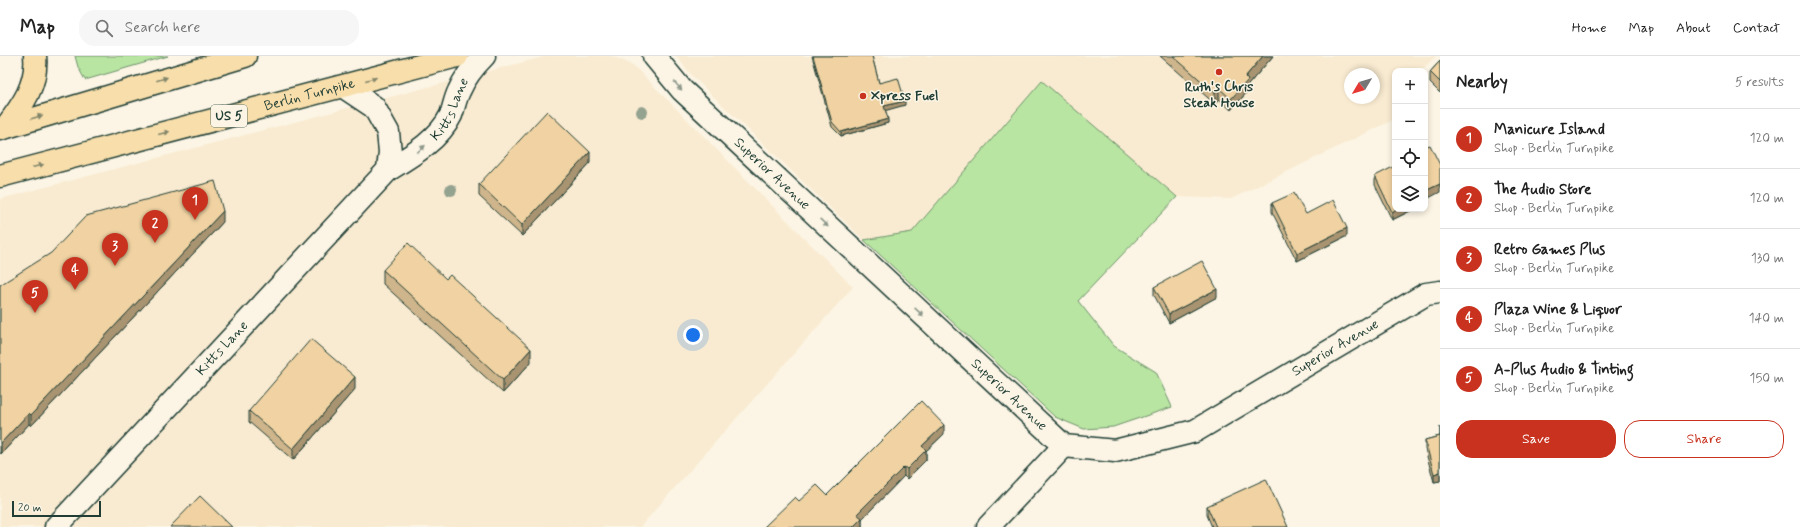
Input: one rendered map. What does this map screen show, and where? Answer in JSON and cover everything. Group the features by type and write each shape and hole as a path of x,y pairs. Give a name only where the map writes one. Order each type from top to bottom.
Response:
{"highway":[{"path":"3,128 22,106 32,85 35,56"},
{"path":"3,128 245,56"},
{"name":"Berlin Turnpike","path":"0,176 457,56"}],"street":[{"name":"Kitts Lane","path":"56,527 388,170 417,152 436,135 450,116 459,91 470,70 484,56"},
{"name":"Superior Avenue","path":"654,56 682,90 1064,446 1115,451 1195,432 1426,294 1440,292"},
{"path":"344,86 374,107 388,132 390,152 388,170"},
{"path":"988,527 1064,446"}],"shaded area":[{"path":"547,56 612,56 633,65 853,287 640,527 0,527 0,199"},
{"path":"676,56 1436,56 1424,68 1392,68 1392,120 1231,199 1177,197 1042,82 912,233 864,240 693,77"}],"green space":[{"path":"75,56 168,56 85,80 78,67"},
{"path":"1042,81 1177,197 1078,301 1114,346 1156,372 1172,407 1113,427 1084,429 1055,417 864,240 912,232"}],"building":[{"name":"Xpress Fuel","path":"813,56 872,56 879,83 898,78 905,101 884,106 888,119 841,132 832,122"},
{"name":"Ruth's Chris Steak House","path":"1173,56 1263,56 1245,77 1248,80 1231,99 1219,88 1215,93"},
{"path":"1440,61 1440,82 1430,72"},
{"path":"547,111 590,152 522,225 479,184"},
{"path":"1430,145 1440,165 1440,184 1428,190 1428,176 1428,146"},
{"path":"1392,168 1392,212 1375,176"},
{"path":"215,181 223,211 31,415 29,413 1,443 0,285 51,253 86,216"},
{"path":"1294,193 1306,214 1333,200 1347,228 1297,253 1272,203"},
{"path":"408,243 446,279 450,275 531,349 503,380 383,270"},
{"path":"1202,261 1217,289 1169,314 1154,287"},
{"path":"311,339 355,377 293,449 249,411"},
{"path":"921,401 944,425 922,446 926,450 907,469 904,467 857,514 862,518 853,527 764,527 795,497 799,501 817,485 827,495"},
{"path":"1440,436 1440,472 1434,474 1425,440"},
{"path":"1266,479 1288,527 1216,527 1207,506"},
{"path":"200,496 232,527 170,527"}],"place":[{"name":"Ruth's Chris Steak House","path":"1219,72"},
{"name":"Xpress Fuel","path":"863,96"},
{"name":"Manicure Island","path":"195,220"},
{"name":"The Audio Store","path":"155,243"},
{"name":"Retro Games Plus","path":"115,266"},
{"name":"Plaza Wine & Liquor","path":"75,290"},
{"name":"A-Plus Audio & Tinting","path":"35,313"}]}
